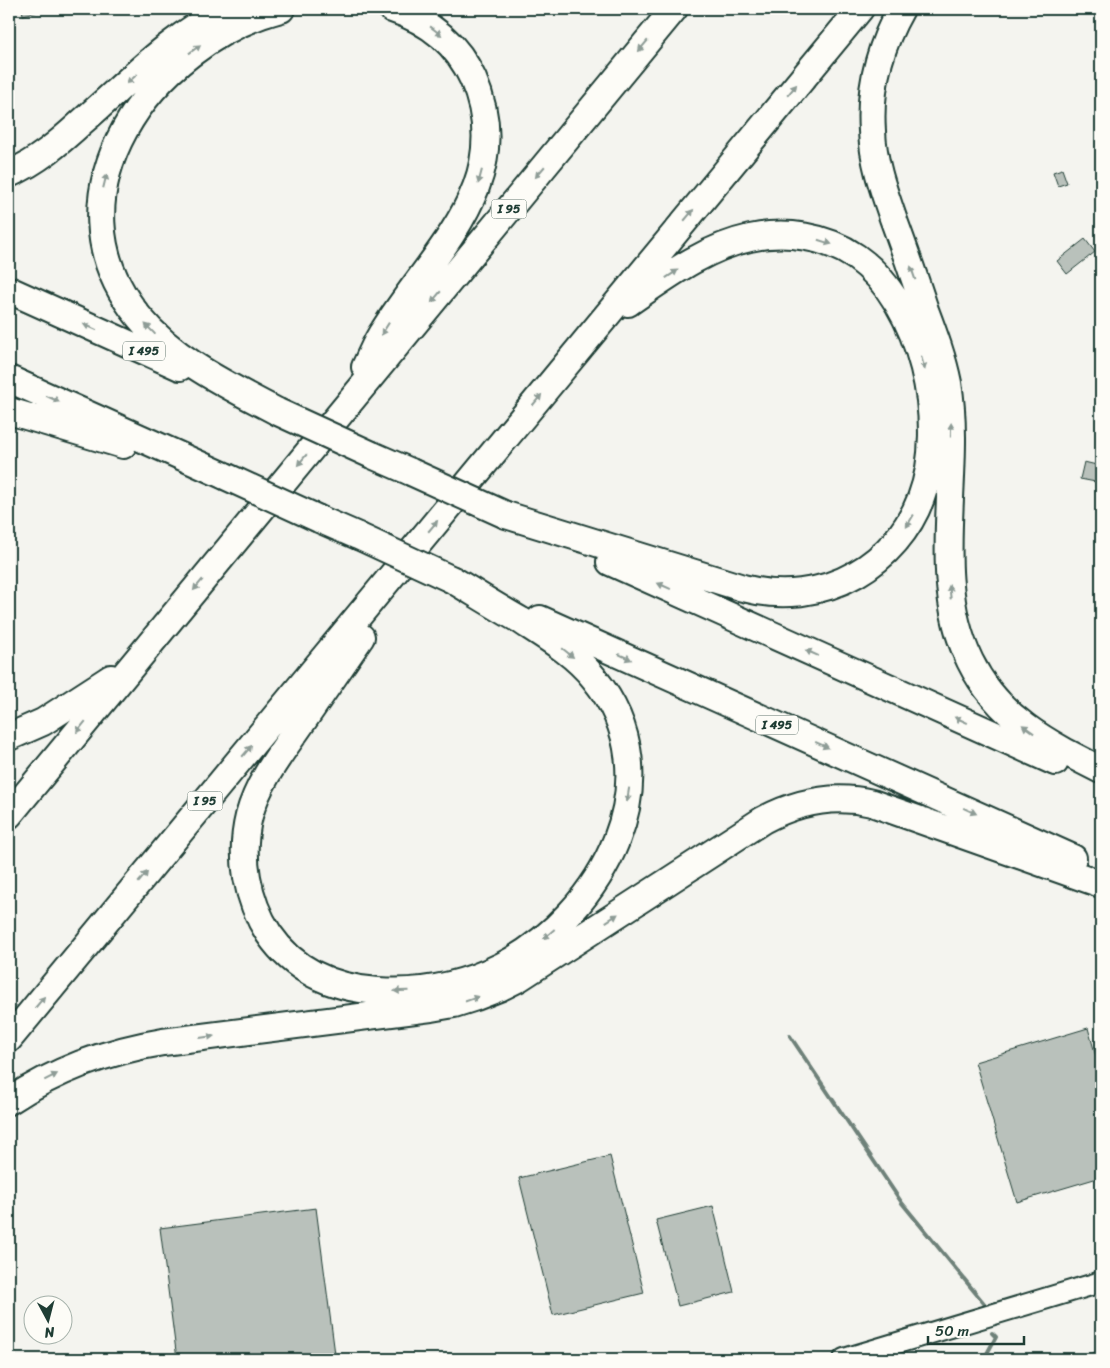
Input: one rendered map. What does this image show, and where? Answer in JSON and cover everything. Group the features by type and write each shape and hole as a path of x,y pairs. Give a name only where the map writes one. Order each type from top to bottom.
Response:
{"highway":[{"path":"9,174 57,145 185,33 227,9"},
{"path":"278,412 198,368 173,350 146,326 126,299 109,268 100,220 104,187 116,147 134,114 153,89 180,62 216,35 244,21 281,9"},
{"path":"344,409 383,331 465,214 480,180 485,150 484,123 479,96 470,72 461,57 445,38 430,26 416,18 392,9"},
{"name":"I 95","path":"9,815 674,9"},
{"name":"I 95","path":"9,1040 860,9"},
{"path":"901,9 888,34 878,64 872,102 872,137 882,186 937,343 948,384 951,421 949,574 955,621 971,662 982,682 1004,708 1038,736 1101,770"},
{"path":"506,515 743,588 777,594 814,590 833,585 857,573 872,564 890,547 907,527 915,513 926,483 931,448 931,411 924,367 912,333 893,297 872,270 849,252 827,243 801,236 772,235 742,240 718,248 692,261 602,320"},
{"name":"I 495","path":"9,290 1101,782"},
{"name":"I 495","path":"9,378 453,580 1101,870"},
{"path":"9,410 225,476"},
{"path":"402,563 361,637 265,778 254,801 246,832 245,863 249,886 259,915 266,928 278,946 295,962 319,978 340,986 388,992 428,990 471,979 512,960 545,937 578,904 602,870 623,821 630,784 628,754 617,715 599,684 586,669 558,644 453,580"},
{"path":"9,737 58,713 134,662"},
{"path":"9,1101 67,1069 125,1050 163,1042 431,1008 454,1004 488,993 529,972 763,820 789,808 814,802 843,799 872,803 1101,884"}],"main road":[{"path":"844,1359 1101,1282"}],"building":[{"path":"22,9 35,9 36,12 23,15"},
{"path":"1062,169 1067,183 1058,186 1053,172"},
{"path":"1085,239 1095,252 1067,274 1057,261"},
{"path":"1084,462 1101,466 1101,483 1080,479"},
{"path":"1088,1028 1101,1074 1101,1177 1017,1202 975,1062"},
{"path":"610,1156 644,1293 553,1315 519,1178"},
{"path":"713,1206 734,1292 678,1306 656,1220"},
{"path":"316,1208 335,1354 293,1359 177,1359 160,1228"},
{"path":"1101,1351 1101,1359 1090,1359 1088,1354"}],"waterway":[{"path":"790,1036 902,1203 987,1307"},
{"path":"984,1359 996,1337 992,1333"}]}
